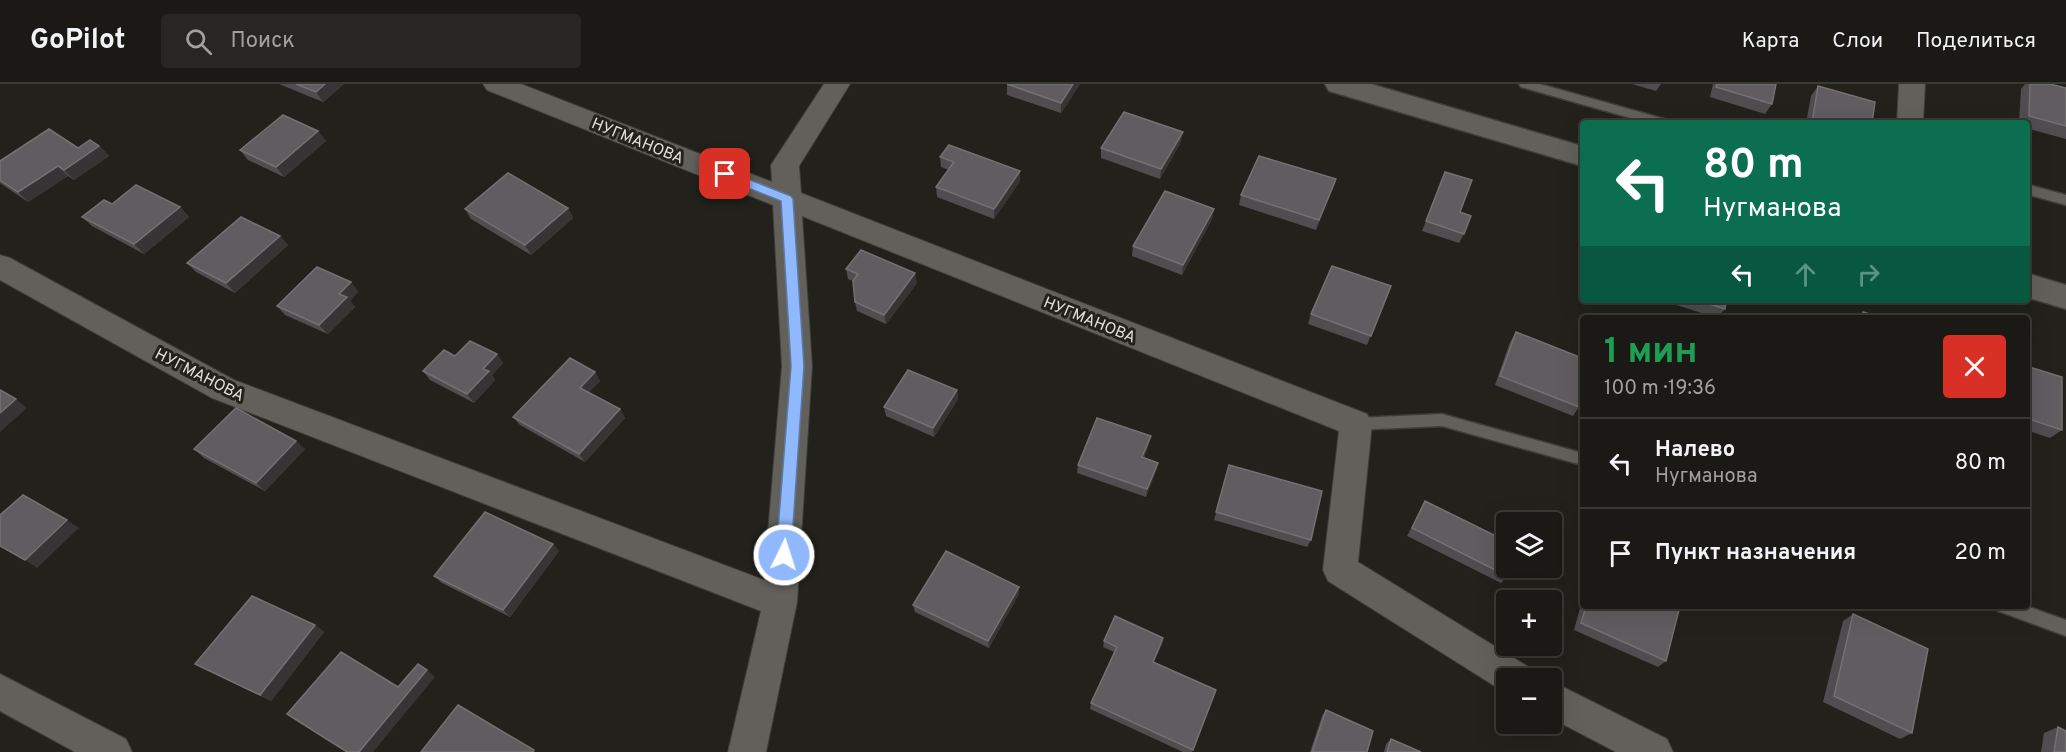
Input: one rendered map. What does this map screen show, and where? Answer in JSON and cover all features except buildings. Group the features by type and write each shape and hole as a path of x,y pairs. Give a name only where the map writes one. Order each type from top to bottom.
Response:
{"street":[{"name":"НУГМАНОВА","path":"496,84 1356,424"},
{"path":"747,752 780,602 797,366 785,165 837,84"},
{"path":"1339,84 1580,155"},
{"path":"1910,120 1912,84"},
{"name":"НУГМАНОВА","path":"0,266 223,389 780,602"},
{"path":"2030,286 2066,297"},
{"path":"1356,424 1340,570 1498,668"},
{"path":"0,692 113,752"},
{"path":"1562,705 1654,752"}],"lane":[{"path":"1525,84 1653,120"},
{"path":"2030,190 2066,200"},
{"path":"1356,424 1442,420 1580,458"},
{"path":"2012,609 2066,628"}],"route":[{"path":"725,174 787,199 797,366 784,555"}]}
